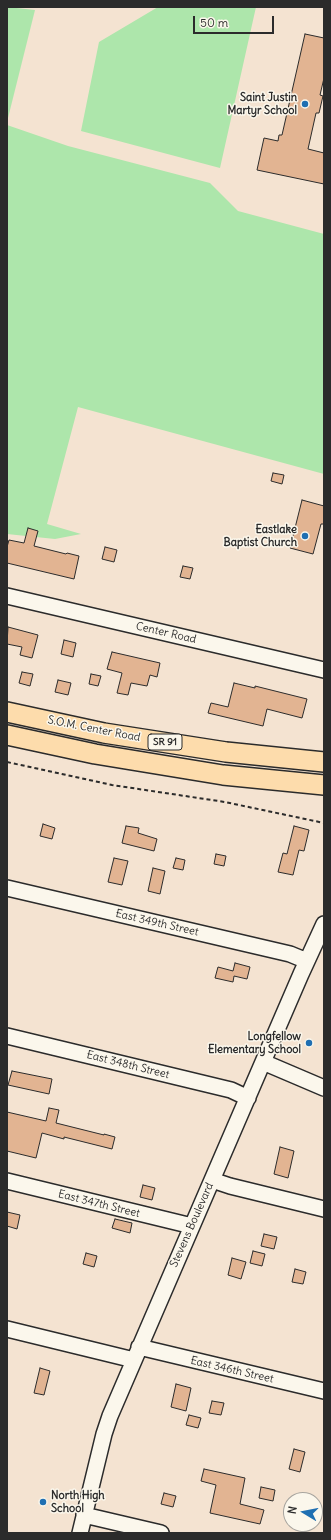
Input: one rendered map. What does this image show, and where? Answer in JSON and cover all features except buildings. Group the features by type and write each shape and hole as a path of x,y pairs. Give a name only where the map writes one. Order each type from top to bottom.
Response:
{"main road":[{"name":"S.O.M. Center Road","path":"7,712 104,733 226,752 324,762"},
{"name":"SR 91","path":"7,735 95,754 223,775 324,785"}],"street":[{"name":"Center Road","path":"7,596 324,670"},
{"name":"East 349th Street","path":"7,888 290,954 314,955"},
{"name":"Stevens Boulevard","path":"80,1533 104,1434 136,1354 263,1062 314,955 324,924"},
{"name":"East 348th Street","path":"7,1036 231,1090 248,1098"},
{"path":"263,1062 324,1088"},
{"path":"212,1180 230,1186 324,1209"},
{"name":"East 347th Street","path":"7,1181 192,1226"},
{"name":"East 346th Street","path":"7,1329 324,1391"},
{"path":"84,1515 161,1533"}],"path":[{"path":"7,762 112,785 225,802 324,823"}],"green space":[{"path":"7,7 35,10 7,122"},
{"path":"158,7 256,7 220,168 81,131 99,42"},
{"path":"7,125 68,146 210,183 238,211 324,234 324,474 78,407 47,524 81,534 55,539 7,534"}],"place":[{"name":"Saint Justin Martyr School","path":"305,104"},
{"name":"Eastlake Baptist Church","path":"305,536"},
{"name":"Longfellow Elementary School","path":"309,1043"},
{"name":"North High School","path":"43,1502"}]}
